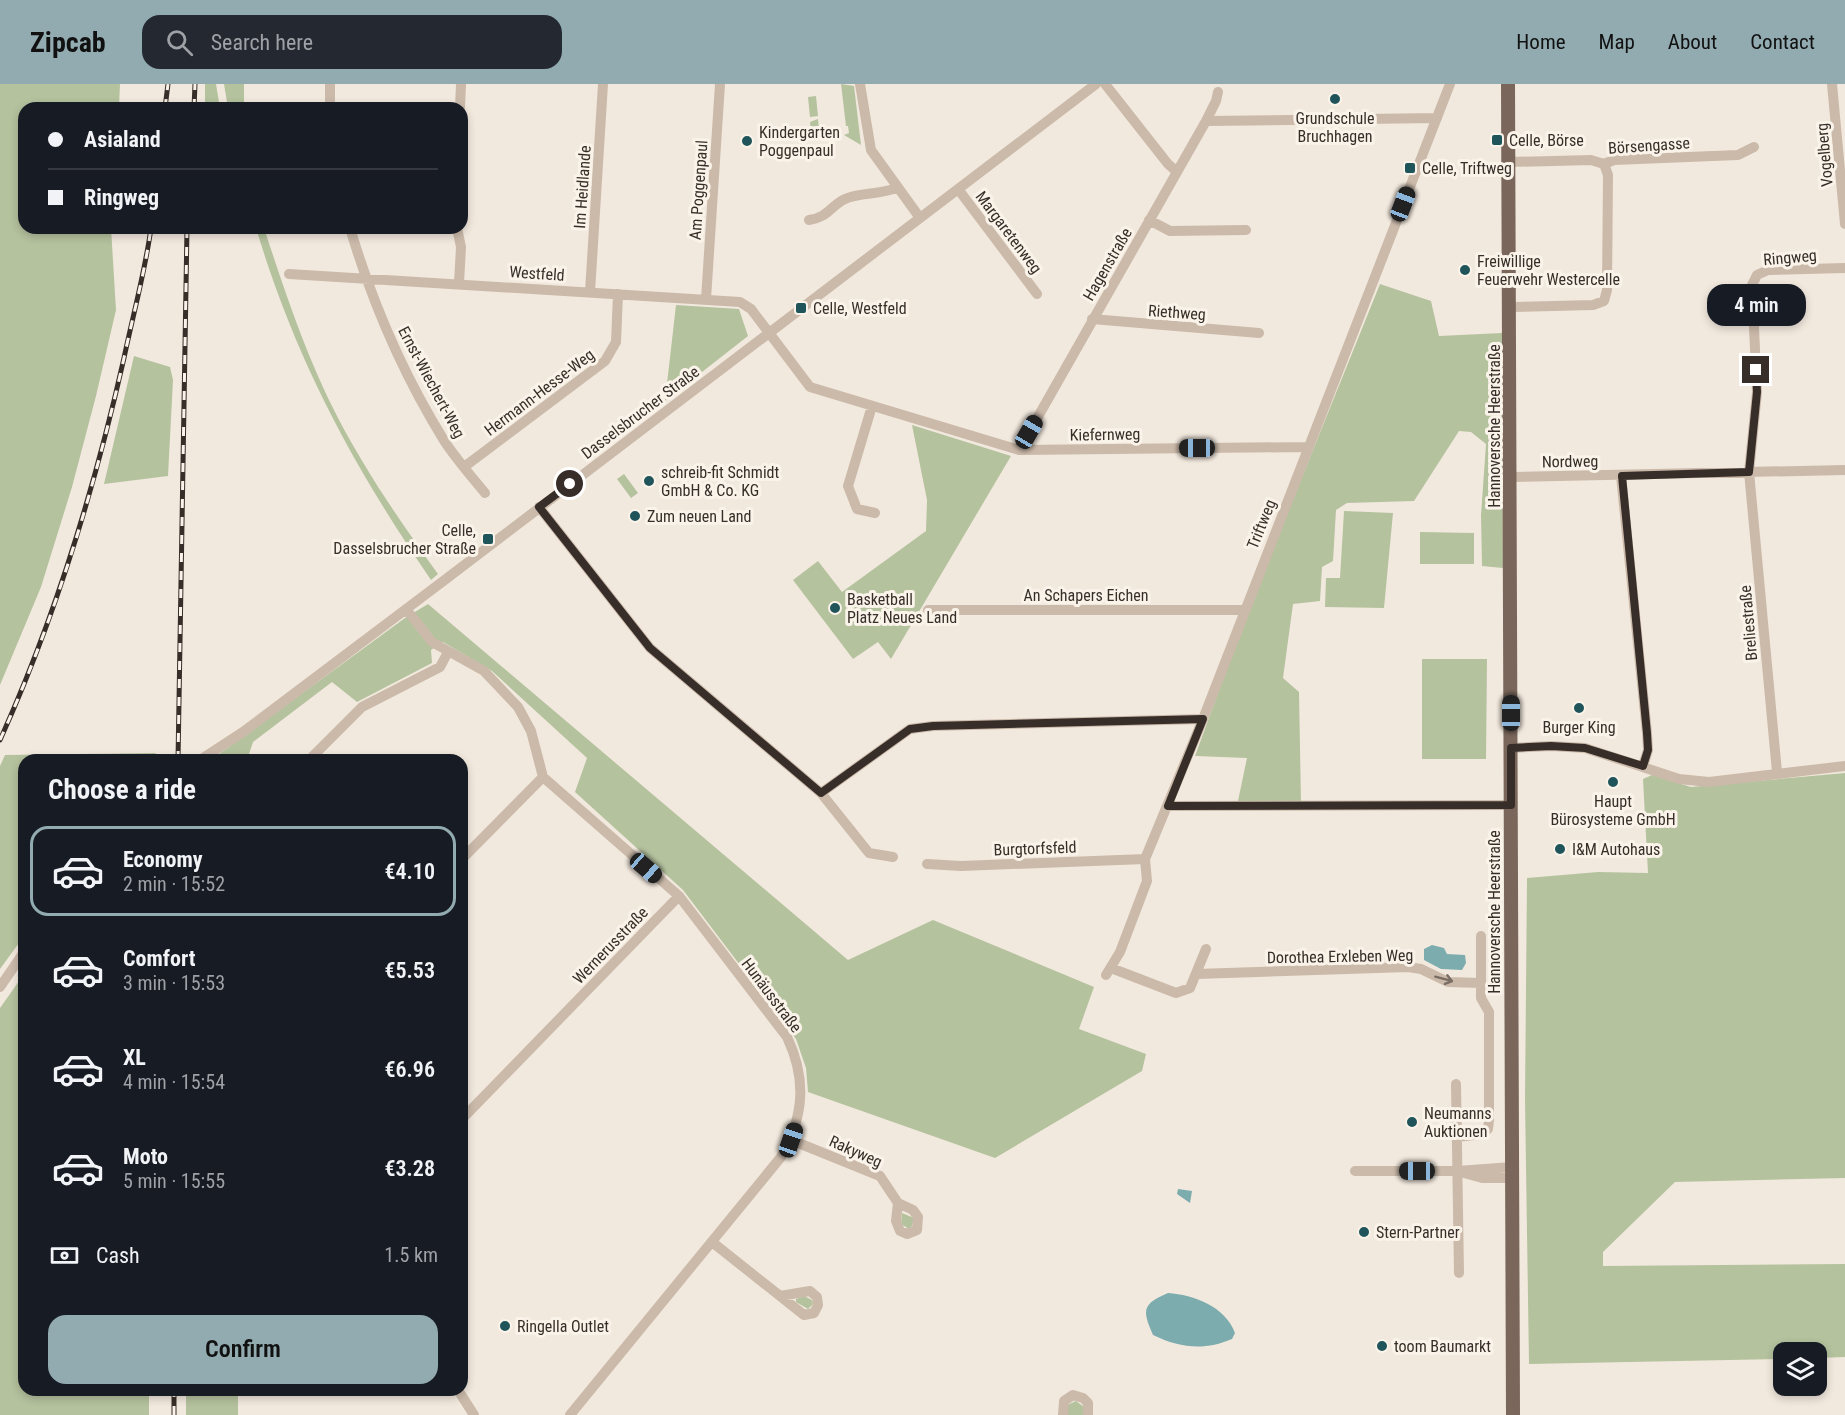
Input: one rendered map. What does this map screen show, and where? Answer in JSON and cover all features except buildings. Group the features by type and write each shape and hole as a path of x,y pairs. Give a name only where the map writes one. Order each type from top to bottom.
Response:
{"main road":[{"name":"Hannoversche Heerstraße","path":"1508,84 1511,477 1512,1415"}],"street":[{"path":"330,84 330,102"},
{"path":"460,102 461,84"},
{"name":"Im Heidlande","path":"590,291 603,84"},
{"name":"Am Poggenpaul","path":"706,299 720,84"},
{"path":"860,84 871,150 896,188 920,218"},
{"name":"Dasselsbrucher Straße","path":"209,754 243,732 406,609 1096,84"},
{"path":"1105,84 1176,171"},
{"name":"Triftweg","path":"1196,974 1190,988 1176,993 1108,971 1120,952 1147,881 1145,859 1203,719 1450,84"},
{"name":"Vogelberg","path":"1832,84 1845,224"},
{"name":"Hagenstraße","path":"1018,450 1206,121 1218,92"},
{"path":"1206,121 1437,118"},
{"name":"Börsengasse","path":"1509,162 1591,160 1604,164 1614,160 1738,155 1754,147"},
{"path":"1510,307 1593,305 1604,301 1607,290 1608,175 1604,164"},
{"path":"809,220 822,218 845,199 885,193 896,188"},
{"name":"Margaretenweg","path":"958,189 1037,294"},
{"path":"1149,220 1170,231 1246,230"},
{"name":"Ernst-Wiechert-Weg","path":"352,234 365,278 387,330 432,420 485,493"},
{"path":"459,234 461,247 459,283"},
{"name":"Ringweg","path":"1749,472 1757,392 1752,285 1757,275 1768,270 1845,268"},
{"name":"Westfeld","path":"289,274 740,302 751,309 769,332"},
{"name":"Hermann-Hesse-Weg","path":"464,467 605,362 616,342 618,294"},
{"name":"Riethweg","path":"1092,319 1100,322 1259,333"},
{"name":"Kiefernweg","path":"769,332 810,387 1018,450 1308,447"},
{"path":"872,406 848,486 857,509 875,513"},
{"name":"Nordweg","path":"1511,477 1845,470"},
{"name":"Breliestraße","path":"1749,472 1777,772"},
{"path":"1622,476 1647,733 1648,750 1643,766"},
{"path":"539,507 650,648 821,793 869,853 893,858"},
{"path":"406,609 432,642 484,671 521,711 531,731 543,777 679,896"},
{"name":"An Schapers Eichen","path":"928,610 1244,610"},
{"path":"315,754 362,708 440,667 448,652"},
{"path":"821,793 910,729 933,726 1203,719"},
{"path":"1511,748 1551,746 1585,748 1679,779 1709,782 1777,772 1845,766"},
{"path":"468,853 543,777"},
{"path":"1168,806 1511,805"},
{"name":"Burgtorfsfeld","path":"927,864 961,866 1145,859"},
{"name":"Wernerusstraße","path":"468,1113 679,896"},
{"name":"Hunäusstraße","path":"570,1415 781,1157 791,1140 800,1112 801,1083 796,1056 787,1037 679,896"},
{"path":"1457,1137 1482,1134 1488,1129 1489,1012 1481,998 1481,936"},
{"path":"1196,974 1206,949"},
{"path":"0,987 18,961"},
{"name":"Dorothea Erxleben Weg","path":"1196,974 1408,967 1421,969 1448,982 1481,982"},
{"path":"1456,1084 1459,1273"},
{"name":"Rakyweg","path":"791,1140 880,1176 898,1203"},
{"path":"1354,1171 1512,1173"},
{"path":"712,1242 780,1296"},
{"path":"1063,1415 1064,1401 1073,1395 1083,1398 1088,1403 1088,1415"},
{"path":"462,1396 474,1415"}],"green space":[{"path":"0,84 120,84 119,102 18,102 18,234 111,234 116,310 72,487 41,587 0,685"},
{"path":"205,84 216,84 219,102 205,102"},
{"path":"224,84 244,84 244,102 227,102"},
{"path":"841,84 854,86 861,145 844,135 849,133 848,126 846,126"},
{"path":"816,96 818,116 810,117 808,97"},
{"path":"818,119 820,139 812,139 810,122"},
{"path":"258,234 266,234 306,347 337,416 385,497 438,574 431,580 376,496 329,411 308,368 272,277"},
{"path":"1380,284 1431,301 1439,336 1502,333 1503,568 1482,566 1481,515 1486,444 1471,432 1459,431 1414,501 1347,503 1336,510 1333,561 1322,567 1320,601 1293,604 1283,678 1299,692 1301,802 1238,801 1247,758 1195,756 1248,611"},
{"path":"676,305 739,309 748,336 665,401"},
{"path":"134,356 170,367 173,380 168,476 104,484"},
{"path":"912,425 1011,456 891,659 878,642 853,659 793,580 818,561 842,592 926,531 927,500"},
{"path":"624,474 638,493 631,498 617,479"},
{"path":"1344,511 1393,513 1384,608 1325,607 1326,578 1340,578"},
{"path":"1420,532 1474,533 1474,564 1420,564"},
{"path":"428,604 848,960 933,920 1094,987 1079,1029 1146,1054 1142,1071 995,1158 808,1092 806,1068 796,1039 683,890 575,792 587,758 492,671 443,642 431,650 432,663 357,702 332,682 253,742 249,754 219,754 405,618"},
{"path":"1422,659 1487,659 1486,759 1422,759"},
{"path":"156,753 155,754 80,754"},
{"path":"5,755 18,755 18,944 0,969 0,766"},
{"path":"1845,773 1845,1178 1675,1182 1603,1252 1603,1266 1845,1264 1845,1357 1827,1358 1827,1342 1773,1342 1773,1359 1529,1364 1525,1100 1527,878 1598,872 1648,873 1643,779 1652,775 1691,787"},
{"path":"18,982 18,1396 149,1396 149,1415 0,1415 0,1008"},
{"path":"902,1213 914,1218 909,1229 901,1224"},
{"path":"804,1296 812,1300 813,1304 808,1309 796,1302 796,1299"},
{"path":"186,1396 238,1396 238,1415 186,1415"},
{"path":"1076,1401 1084,1407 1084,1415 1068,1415 1067,1405"}],"water":[{"path":"1432,945 1444,948 1447,954 1465,955 1466,963 1462,970 1441,969 1424,960 1424,949"},
{"path":"1178,1189 1192,1191 1190,1203 1177,1194"},
{"path":"1168,1293 1198,1299 1216,1309 1224,1316 1235,1333 1232,1339 1212,1345 1192,1346 1173,1343 1153,1335 1147,1319 1147,1309 1153,1301"}],"railway":[{"path":"166,102 168,84"},
{"path":"194,102 195,84"},
{"path":"0,740 39,647 86,505 124,358 150,234"},
{"path":"178,754 187,234"},
{"path":"174,1396 174,1415"}],"place":[{"name":"Grundschule Bruchhagen","path":"1335,99"},
{"name":"Celle, Börse","path":"1497,140"},
{"name":"Kindergarten Poggenpaul","path":"747,141"},
{"name":"Celle, Triftweg","path":"1410,168"},
{"name":"Freiwillige Feuerwehr Westercelle","path":"1465,270"},
{"name":"Celle, Westfeld","path":"801,308"},
{"name":"schreib-fit Schmidt GmbH & Co. KG","path":"649,481"},
{"name":"Zum neuen Land","path":"635,516"},
{"name":"Celle, Dasselsbrucher Straße","path":"488,539"},
{"name":"Basketball Platz Neues Land","path":"835,608"},
{"name":"Burger King","path":"1579,708"},
{"name":"Haupt Bürosysteme GmbH","path":"1613,782"},
{"name":"I&M Autohaus","path":"1560,849"},
{"name":"Neumanns Auktionen","path":"1412,1122"},
{"name":"Stern-Partner","path":"1364,1232"},
{"name":"Ringella Outlet","path":"505,1326"},
{"name":"toom Baumarkt","path":"1382,1346"}],"route":[{"path":"570,484 539,507 650,648 821,793 910,729 933,726 1203,719 1168,806 1511,805 1511,748 1551,746 1585,748 1643,766 1648,750 1647,733 1622,476 1749,472 1757,392 1756,370"}]}
